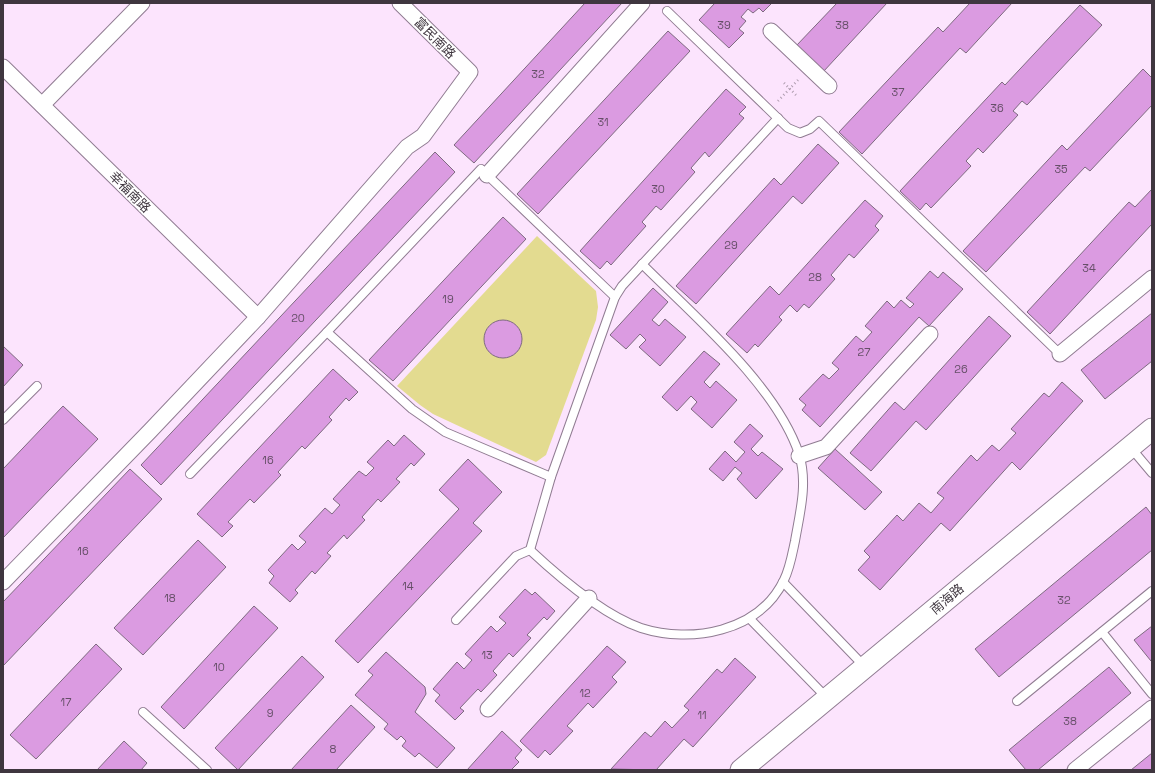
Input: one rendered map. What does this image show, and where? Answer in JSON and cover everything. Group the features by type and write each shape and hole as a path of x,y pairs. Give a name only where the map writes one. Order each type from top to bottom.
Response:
{"street":[{"path":"42,105 142,3"},
{"name":"富民南路","path":"258,317 408,148 423,136 470,72 400,3"},
{"path":"486,175 642,3"},
{"path":"772,31 829,86"},
{"name":"幸福南路","path":"3,66 258,317"},
{"path":"1060,354 1152,278"},
{"path":"3,582 150,431 258,317"},
{"path":"799,456 826,447 930,334"},
{"name":"南海路","path":"741,770 1152,428"},
{"path":"488,709 589,598"},
{"path":"1075,770 1152,708"}],"lane":[{"path":"667,11 788,128 800,133 810,129 819,121 1060,354"},
{"path":"530,550 551,477 615,297 622,286 642,264 778,118"},
{"path":"190,474 481,169 615,297"},
{"path":"530,550 556,574 589,598 640,628 661,633 693,636 715,631 750,619 760,610 783,582 791,562 804,486 799,456 780,415 760,386 724,346 642,264"},
{"path":"327,332 412,410 445,432 551,477"},
{"path":"3,420 37,386"},
{"path":"1130,447 1152,473"},
{"path":"456,620 516,556 530,550"},
{"path":"783,582 865,667"},
{"path":"1017,701 1152,591"},
{"path":"750,619 827,698"},
{"path":"1102,632 1152,694"},
{"path":"143,712 207,770"}],"path":[{"path":"770,110 810,67"},
{"path":"784,83 796,95"}],"shaded area":[{"path":"537,236 596,291 598,307 596,320 546,455 536,462 433,414 397,386"}],"building":[{"path":"585,3 622,3 474,163 454,145"},
{"path":"715,3 772,3 763,12 759,8 753,13 748,9 741,17 746,21 739,29 744,33 729,48 699,20"},
{"path":"837,3 887,3 823,72 796,46"},
{"path":"970,3 1012,3 966,53 960,48 862,154 839,132 938,27 943,32"},
{"path":"1080,5 1102,25 1027,105 1022,101 1013,111 1018,115 983,153 978,148 966,161 971,166 931,208 926,203 920,210 900,191 1002,82 1005,85"},
{"path":"668,31 690,51 538,214 517,194"},
{"path":"1143,69 1152,78 1152,105 1090,171 1085,167 986,272 963,251 1062,145 1067,150"},
{"path":"726,89 746,107 739,114 744,118 709,157 705,152 691,168 695,172 661,210 656,206 642,222 646,226 611,265 607,261 600,269 580,251"},
{"path":"818,144 839,163 802,204 793,196 696,304 676,286 774,178 781,185"},
{"path":"435,152 455,172 161,485 141,465"},
{"path":"1152,189 1152,224 1050,334 1027,312 1129,202 1135,207"},
{"path":"865,200 883,216 875,226 879,230 854,258 849,254 831,275 835,279 809,308 804,304 797,312 790,305 779,317 782,320 758,347 755,344 747,353 726,334 770,286 779,295"},
{"path":"503,217 526,239 393,381 369,360"},
{"path":"930,271 938,278 943,272 963,289 929,326 919,317 820,427 802,410 806,405 799,399 823,374 829,379 839,369 832,363 856,336 863,342 872,332 865,326 887,301 894,308 901,300 910,308 914,304 906,298"},
{"path":"653,288 668,302 652,320 659,326 665,319 686,337 660,366 639,347 646,340 640,334 626,349 610,335"},
{"path":"1152,313 1152,361 1105,399 1081,370"},
{"path":"989,316 1011,336 926,430 916,421 871,471 850,453 895,402 904,410"},
{"path":"499,320 507,320 519,329 522,339 519,349 513,355 507,358 499,358 487,349 484,343 484,335 493,323"},
{"path":"3,346 23,365 3,387"},
{"path":"704,351 720,364 704,382 710,388 716,381 737,400 712,428 691,409 697,402 691,396 677,411 662,397"},
{"path":"333,369 358,392 349,401 346,398 329,417 332,420 305,449 302,446 278,472 281,475 254,503 250,499 228,522 233,526 222,537 197,514"},
{"path":"1062,382 1083,401 1020,470 1012,462 950,531 941,523 880,590 858,570 870,557 864,551 897,515 903,521 919,503 931,513 944,498 937,493 971,455 977,461 992,445 999,451 1016,433 1011,429 1044,393 1049,397"},
{"path":"63,406 98,439 3,538 3,469"},
{"path":"750,424 763,436 751,449 758,456 762,452 783,469 756,499 737,479 742,473 735,467 723,481 709,469 725,451 736,462 745,452 734,442"},
{"path":"404,435 425,454 414,466 411,463 396,479 400,482 381,502 378,499 362,517 365,520 347,539 344,535 327,553 331,556 315,574 312,571 295,590 298,593 290,602 269,583 274,576 268,570 292,544 298,550 306,542 299,536 325,508 332,514 340,505 333,499 359,471 366,476 374,468 367,462 388,440 394,446"},
{"path":"835,449 882,492 865,510 818,468"},
{"path":"468,459 502,492 473,523 482,531 358,663 335,641 459,509 439,490"},
{"path":"130,469 162,499 3,666 3,602"},
{"path":"1146,507 1152,515 1152,550 999,677 975,649"},
{"path":"198,540 226,567 143,655 114,628"},
{"path":"525,589 532,595 535,592 555,611 547,620 544,617 527,635 531,638 513,657 509,653 493,671 497,675 481,692 478,689 460,708 464,711 455,720 435,701 440,695 433,689 457,662 464,669 472,660 465,654 491,626 497,632 506,623 499,617"},
{"path":"254,606 278,628 184,729 161,707"},
{"path":"1152,626 1152,659 1151,661 1134,640"},
{"path":"96,644 122,669 36,759 10,735"},
{"path":"607,646 626,662 612,677 617,682 593,708 588,703 567,726 573,731 550,755 545,750 538,758 520,741"},
{"path":"386,652 425,687 426,694 415,712 455,748 437,768 419,753 415,757 402,746 406,741 401,736 397,740 384,729 388,724 355,695 373,675 368,671"},
{"path":"302,656 324,677 238,770 215,748"},
{"path":"735,658 756,677 693,747 684,739 656,770 611,769 645,732 651,737 665,721 672,728 689,710 684,706 717,669 722,673"},
{"path":"1109,667 1131,693 1038,770 1026,770 1009,750"},
{"path":"351,705 375,727 336,770 291,770"},
{"path":"502,731 522,750 515,758 519,762 511,770 467,770"},
{"path":"124,741 147,763 141,770 97,770"},
{"path":"1152,753 1152,770 1131,770"}]}
